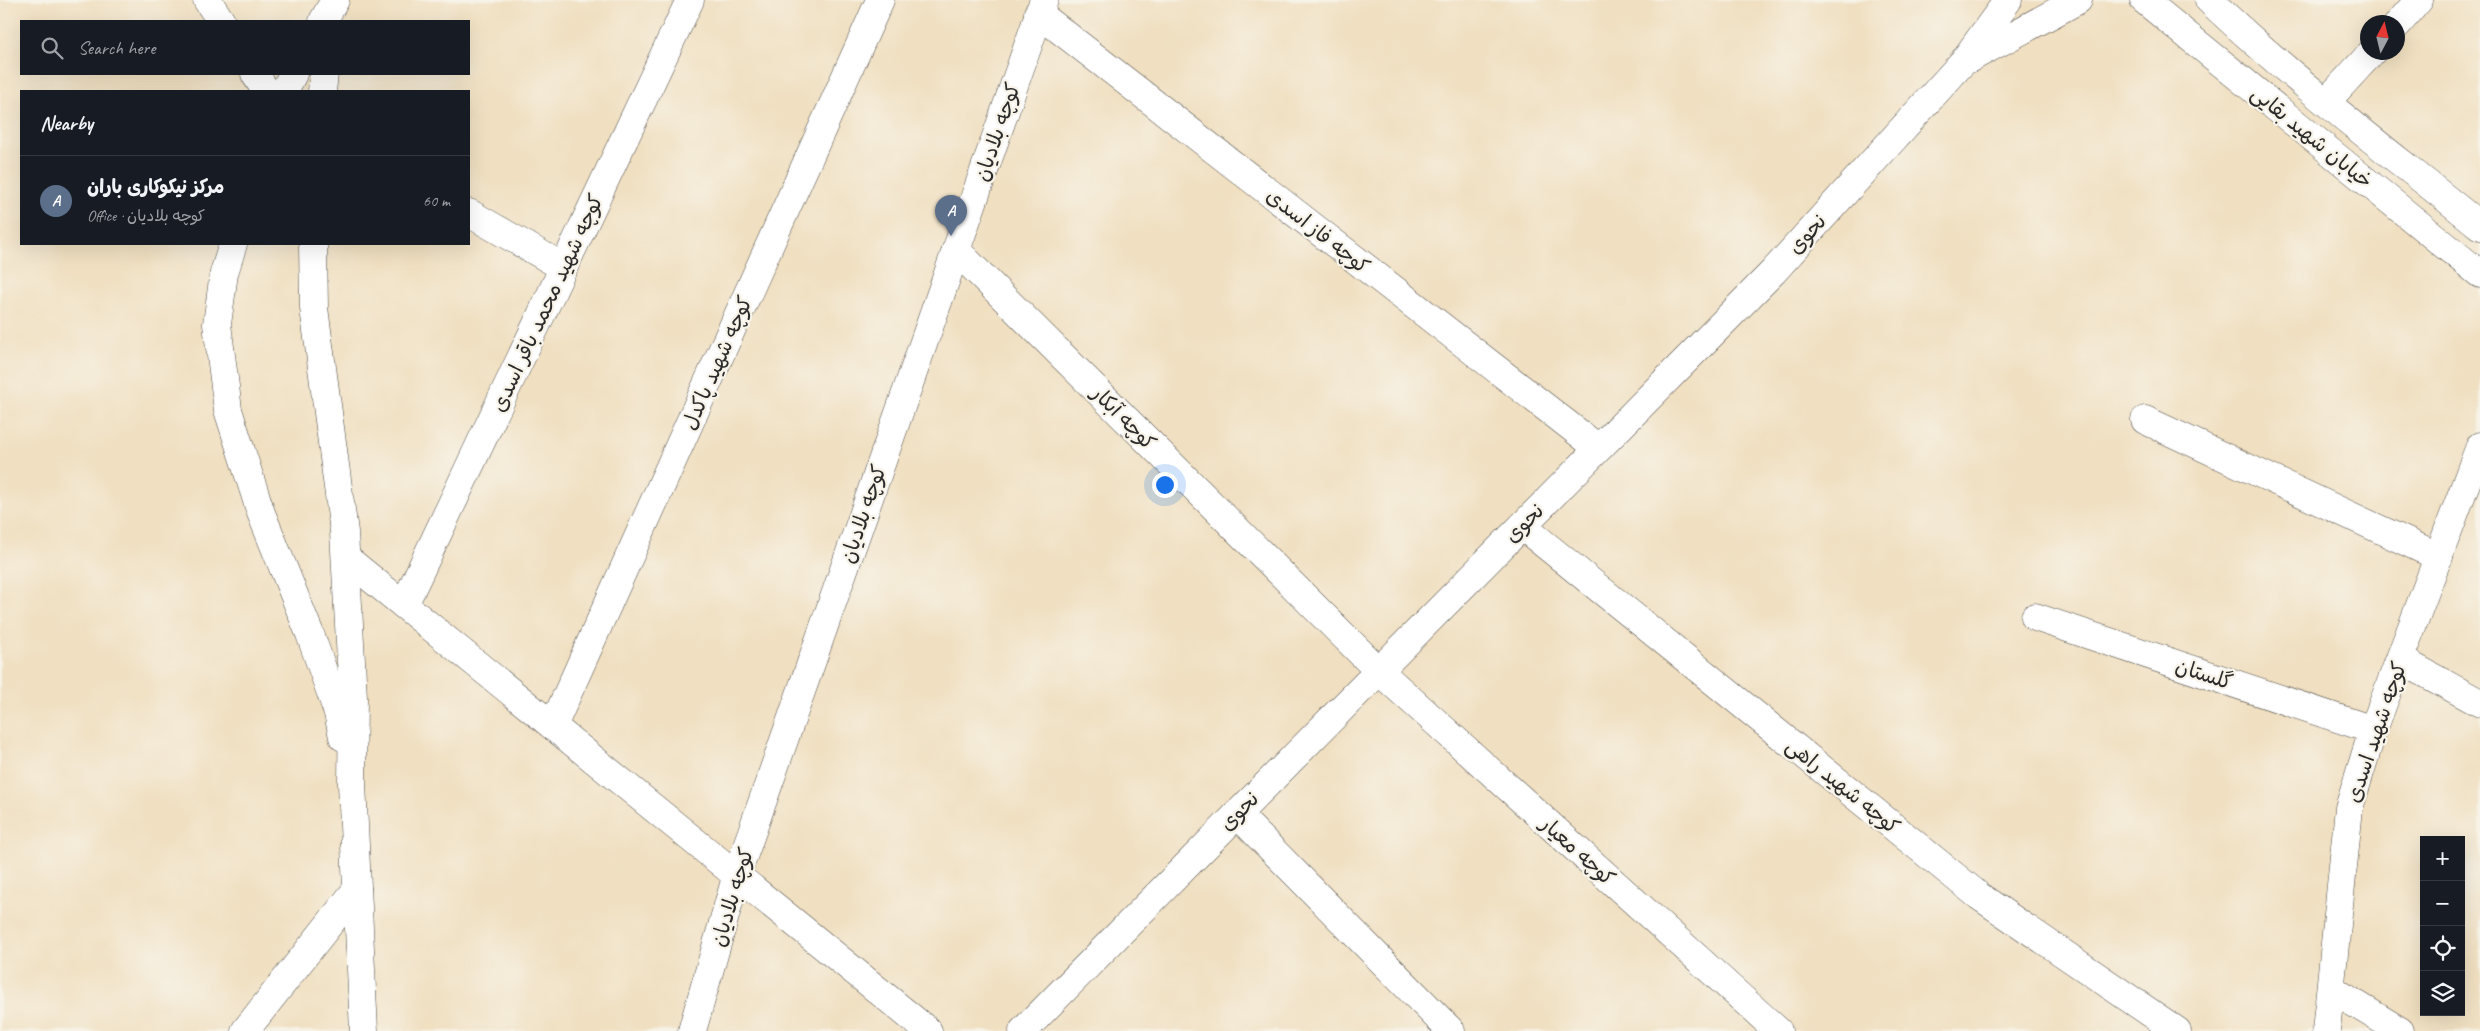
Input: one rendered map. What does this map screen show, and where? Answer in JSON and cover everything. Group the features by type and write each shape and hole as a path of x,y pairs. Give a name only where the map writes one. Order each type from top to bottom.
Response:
{"street":[{"path":"207,0 220,20"},
{"path":"324,20 335,0"},
{"path":"337,20 343,0"},
{"name":"کوچه شهید محمد باقر اسدی","path":"404,605 690,0"},
{"name":"کوچه شهید پاکدل","path":"553,726 880,0"},
{"name":"نحوی","path":"1023,1031 1773,272 1963,62 2008,0"},
{"path":"1963,62 2078,0"},
{"name":"خیابان شهید بقایی","path":"2144,0 2480,274"},
{"name":"خیابان شهید بقایی","path":"2209,0 2236,26 2326,102 2480,226"},
{"path":"2405,16 2420,0"},
{"name":"کوچه بلادیان","path":"692,1031 737,874 1041,7"},
{"name":"کوچه فاز اسدی","path":"1041,7 1598,448"},
{"path":"2326,102 2365,60"},
{"path":"255,75 265,90"},
{"path":"285,90 293,75"},
{"path":"322,90 324,75"},
{"path":"470,214 563,267"},
{"path":"233,245 224,273 217,324 228,410 261,514 310,634 338,713 352,784"},
{"path":"313,245 314,308 346,558 353,698 352,784 364,1031"},
{"name":"کوچه آبکار","path":"956,250 1378,670"},
{"path":"2145,420 2439,557"},
{"name":"کوچه شهید اسدی","path":"2326,1031 2349,808 2373,730 2401,660 2480,446"},
{"name":"کوچه شهید راهی","path":"1522,526 1979,896 2177,1031"},
{"path":"346,558 928,1031"},
{"name":"گلستان","path":"2035,617 2373,730"},
{"path":"2401,660 2480,703"},
{"name":"کوچه معیار","path":"1378,670 1778,1031"},
{"path":"1236,814 1451,1031"},
{"path":"245,1031 357,889"},
{"path":"2331,989 2400,1031"}],"place":[{"name":"مرکز نیکوکاری باران","path":"951,236"}]}
